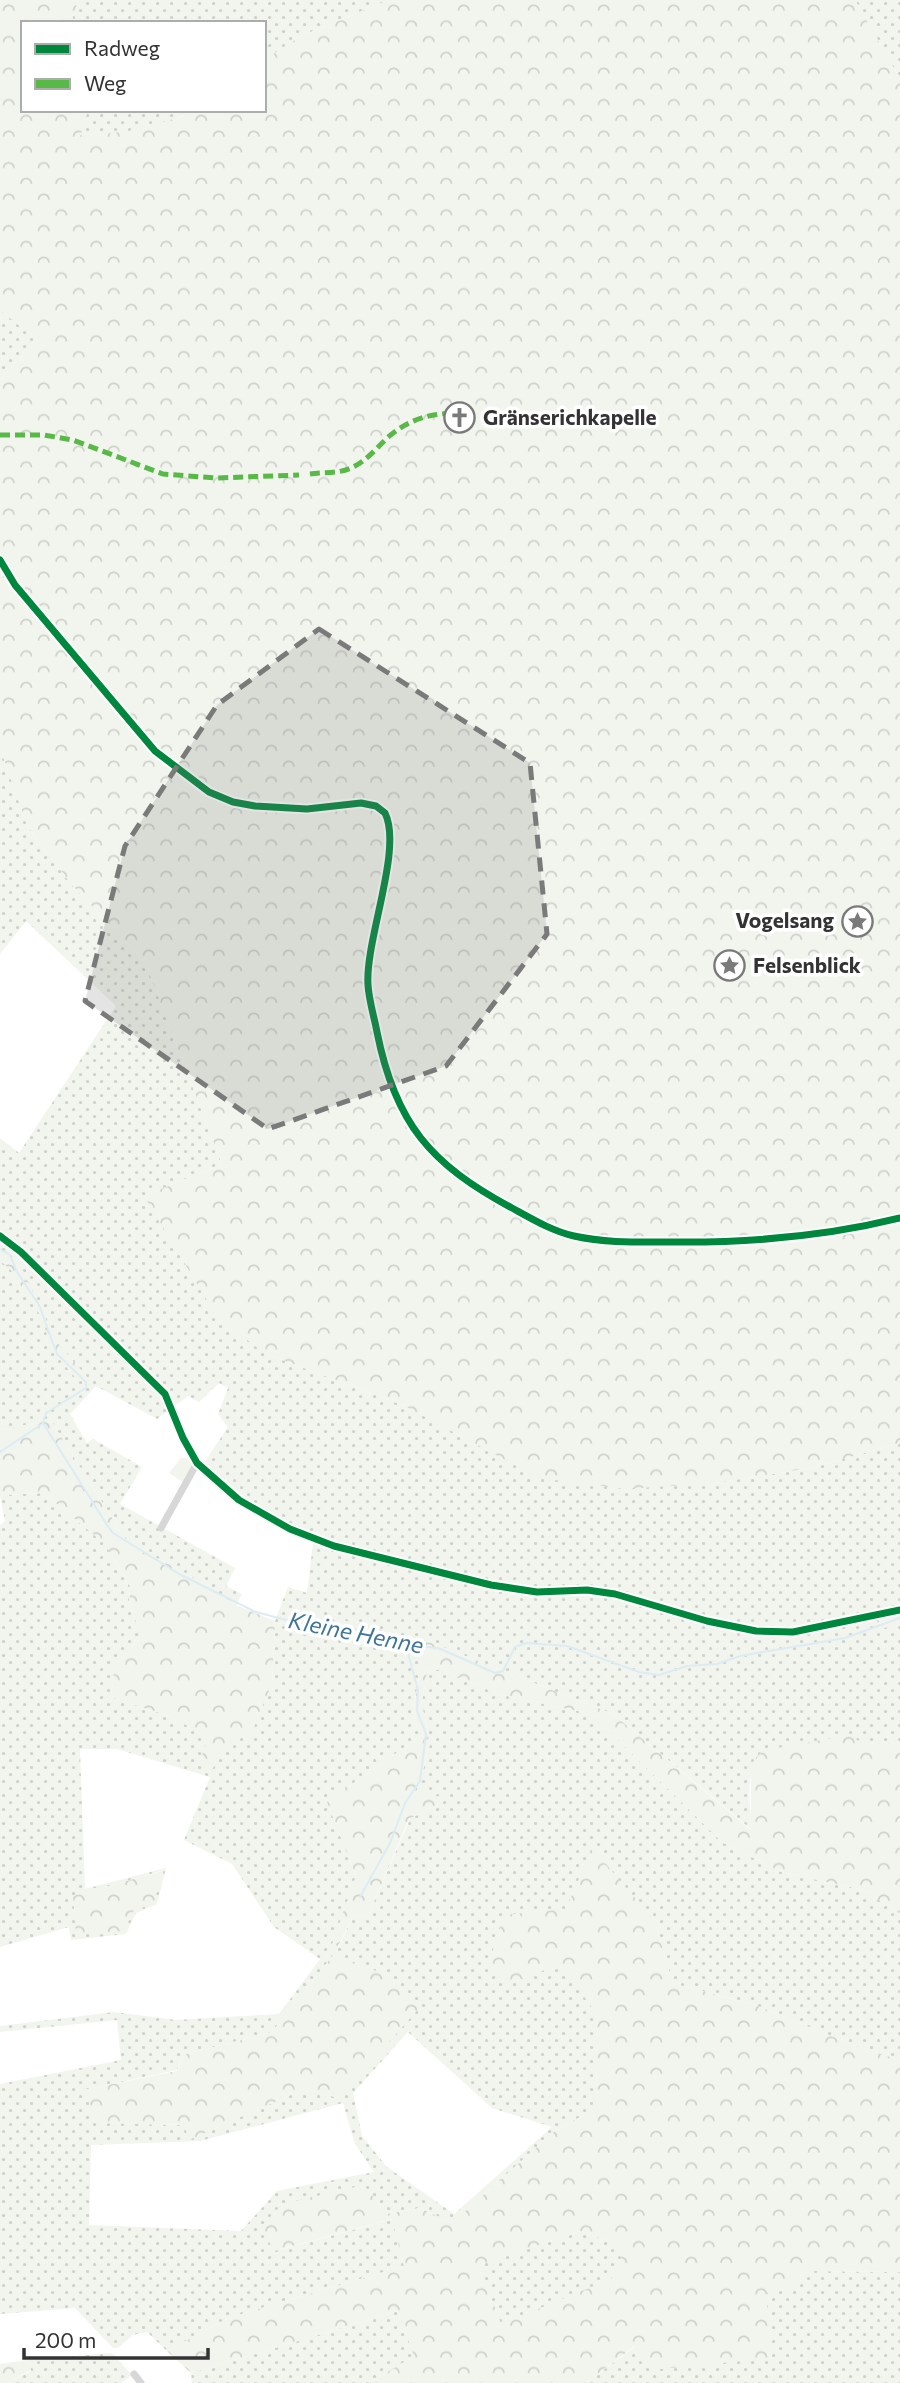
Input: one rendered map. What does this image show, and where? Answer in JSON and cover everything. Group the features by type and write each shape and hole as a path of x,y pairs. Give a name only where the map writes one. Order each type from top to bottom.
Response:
{"street":[{"path":"0,560 15,585 155,751 204,788 242,804 307,808 361,803 376,806 385,813 390,838 370,952 367,978 370,1000 388,1080 397,1103 422,1140 463,1178 547,1226 569,1235 600,1240 749,1241 828,1233 900,1218"},
{"path":"0,1236 21,1252 165,1395 197,1463 239,1500 290,1529 334,1545 491,1585 537,1592 596,1591 707,1621 772,1633 793,1632 900,1610"},
{"path":"161,1528 197,1463"},
{"path":"134,2374 141,2383"}],"highlighted area":[{"path":"319,629 530,763 547,934 446,1066 268,1129 85,1001 125,846 217,705"}],"green space":[{"path":"0,0 78,0 72,21 21,21 21,112 87,112 80,137 129,131 181,117 189,112 266,112 266,59 301,36 389,0 855,0 900,79 900,1443 811,1468 714,1483 625,1489 539,1478 405,1406 264,1353 217,1317 144,1196 222,1164 145,962 71,884 27,825 0,748 0,380 36,339 0,310"},
{"path":"78,0 389,0 301,36 266,59 266,21 72,21"},
{"path":"855,0 900,0 900,79"},
{"path":"87,112 189,112 152,127 79,137"},
{"path":"0,310 36,339 0,380"},
{"path":"0,748 27,825 71,884 145,962 222,1164 144,1196 264,1353 405,1406 714,1483 811,1468 900,1443 900,1743 761,1751 750,1779 752,1830 613,1714 435,1644 341,1634 383,1644 421,1662 413,1715 422,1735 327,1802 356,1876 333,1944 339,1946 354,1915 367,1918 410,1819 447,1799 417,1792 430,1744 422,1702 427,1672 440,1669 498,1694 592,1714 722,1842 781,1872 864,1890 900,1914 900,2060 856,2046 750,2003 673,1984 654,1920 566,1910 512,1982 561,1963 598,2016 596,2100 586,2114 556,2130 452,2223 420,2208 386,2214 275,2251 393,2219 404,2266 228,2318 167,2351 147,2332 133,2335 118,2348 113,2348 75,2308 0,2314 0,2084 121,2060 117,2020 0,2032 0,2026 114,2012 176,2020 279,2014 320,1959 274,1927 232,1864 184,1840 210,1777 117,1749 80,1749 85,1889 166,1868 157,1904 136,1913 126,1934 71,1940 69,1927 0,1947 0,1525 5,1521 0,1495 44,1493 105,1544 130,1586 129,1609 143,1633 114,1669 111,1697 169,1716 210,1737 231,1739 272,1683 275,1621 288,1587 307,1593 313,1543 245,1499 204,1463 228,1427 218,1414 228,1388 219,1383 199,1402 188,1396 157,1419 96,1386 70,1414 87,1443 93,1439 142,1467 120,1504 235,1568 226,1586 242,1594 236,1605 180,1570 143,1551 122,1534 50,1419 0,1431 0,1241 11,1248 0,1233 0,1138 19,1153 116,1006 26,921 0,954","holes":["161,1871 154,1903 134,1910 74,1896","334,1954 362,2071 339,2098 304,2089 190,2139 184,2125 99,2123 84,2090 177,2070 183,2055 272,2032","408,2032 492,2108 552,2127 454,2214 387,2167 362,2136 353,2093","343,2103 355,2144 374,2172 277,2191 241,2231 89,2225 91,2145 200,2141"]},
{"path":"0,1249 19,1262 56,1341 88,1378 78,1381 51,1349 42,1318 10,1269 0,1261"},
{"path":"50,1419 122,1534 143,1551 180,1570 236,1605 275,1621 272,1683 250,1737 231,1739 211,1771 198,1765 209,1737 169,1716 111,1697 114,1669 143,1633 129,1609 130,1586 105,1544 44,1493 0,1495 0,1431"},
{"path":"181,1458 188,1458 192,1465 183,1482 169,1473"},
{"path":"900,1613 900,1626 883,1628 877,1618"},
{"path":"339,1619 435,1644 613,1714 751,1830 751,1765 761,1751 849,1735 864,1744 900,1743 900,1914 864,1890 781,1872 722,1842 592,1714 498,1694 440,1669 427,1672 422,1702 430,1744 417,1791 448,1799 409,1819 367,1918 354,1915 338,1946 332,1944 356,1876 327,1802 422,1735 413,1715 421,1662 383,1644 341,1634"},
{"path":"592,1848 654,1920 673,1984 750,2003 856,2046 900,2060 900,2272 811,2271 802,2284 766,2293 772,2358 651,2370 637,2358 635,2346 586,2383 369,2383 414,2356 398,2311 191,2373 167,2351 228,2318 404,2266 392,2219 274,2251 261,2227 282,2204 364,2185 386,2214 420,2208 452,2223 556,2130 586,2114 596,2100 598,2016 561,1964 512,1982 488,1966 504,1915 566,1909","holes":["581,2231 616,2244 622,2260 611,2279 501,2324 479,2265"]},
{"path":"162,1871 154,1904 134,1910 124,1931 76,1935 73,1896"},
{"path":"334,1954 381,1973 422,2005 339,2098 304,2089 189,2140 184,2125 99,2123 83,2090 177,2071 183,2055 272,2032"},
{"path":"581,2231 616,2244 622,2260 612,2279 501,2325 478,2265"},
{"path":"810,2271 900,2272 900,2383 586,2383 636,2346 772,2358 765,2293 801,2284"},
{"path":"398,2311 415,2356 369,2383 192,2383 191,2373"},
{"path":"112,2353 132,2375 121,2383 7,2383 31,2371 27,2360"},
{"path":"27,2360 31,2370 7,2383 0,2383 0,2364"}],"waterway":[{"name":"Kleine Henne","path":"0,1249 10,1255 17,1272 39,1305 57,1354 86,1382 86,1388 46,1413 43,1423 107,1525 113,1533 181,1575 256,1612 305,1625 339,1626 385,1635 406,1645 438,1648 495,1673 503,1671 515,1647 526,1643 567,1646 639,1672 659,1675 687,1666 717,1664 740,1656 845,1638 900,1618"},
{"path":"0,1452 42,1424"},
{"path":"360,1897 390,1843 405,1803 420,1781 426,1734 417,1711 418,1690 406,1646"}],"marked path":[{"path":"310,474 337,472 353,467 396,431 415,420 448,413 472,414"},
{"path":"0,435 44,435 73,440 163,474 216,478 299,475"}],"cycle path":[{"path":"0,560 15,585 155,751 209,792 233,802 255,806 307,809 361,803 376,806 385,813 390,849 369,966 370,1003 385,1064 394,1092 406,1116 420,1138 459,1175 483,1192 542,1224 566,1234 598,1240 756,1240 843,1230 900,1218"},
{"path":"0,1236 21,1252 165,1394 183,1438 197,1463 239,1500 290,1529 334,1546 491,1585 537,1592 587,1590 615,1594 707,1621 756,1631 793,1632 900,1610"}],"place":[{"name":"Gränserichkapelle","path":"460,418"},
{"name":"Vogelsang","path":"857,921"},
{"name":"Felsenblick","path":"730,966"}]}
